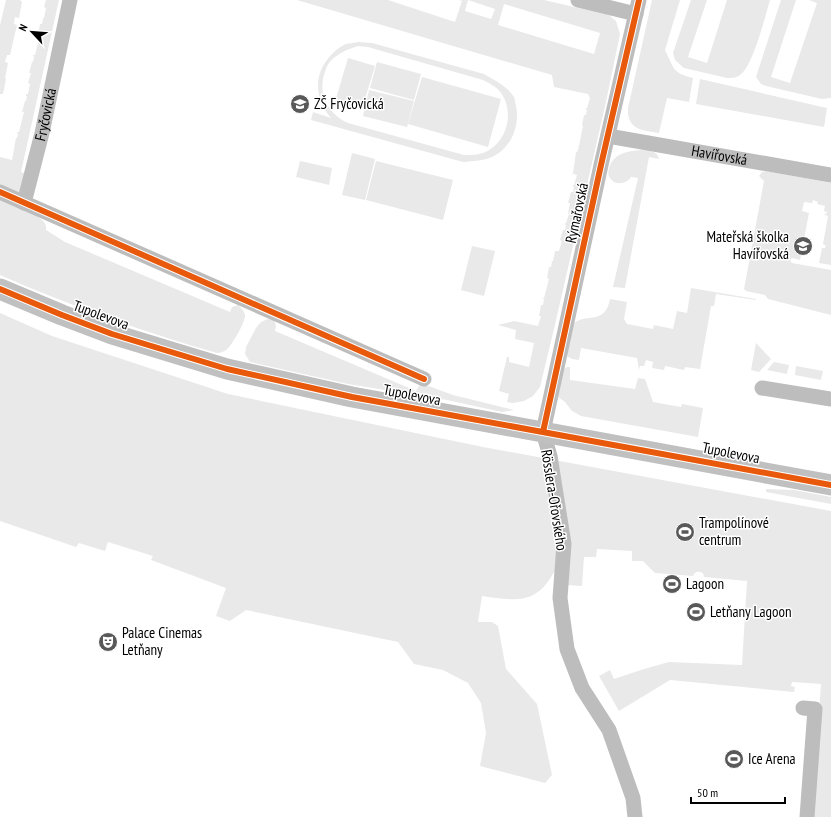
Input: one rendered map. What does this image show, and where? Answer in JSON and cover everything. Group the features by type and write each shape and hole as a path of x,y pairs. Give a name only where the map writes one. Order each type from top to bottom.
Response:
{"main road":[{"name":"Tupolevova","path":"0,289 112,334 227,369 352,397 831,485"}],"street":[{"name":"Fryčovická","path":"24,203 42,133 70,0"},
{"path":"579,0 638,7"},
{"name":"Rýmařovská","path":"543,432 638,7"},
{"name":"Havířovská","path":"608,136 831,175"},
{"path":"0,192 24,203"},
{"name":"Tupolevova","path":"24,203 424,378"},
{"path":"762,388 831,399"},
{"name":"Rösslera-Ořovského","path":"543,432 550,456 564,544 560,598 567,649 582,688 609,730 633,798 635,817"},
{"path":"803,708 815,709 807,817"}],"shaded area":[{"path":"6,0 20,0 22,2 19,18 15,17 14,24 17,25 10,55 7,55 5,62 8,63 3,94 0,94 0,25"},
{"path":"46,0 59,0 21,172 24,173 35,215 45,223 46,230 65,242 230,312 232,307 238,305 244,312 245,318 241,328 226,350 217,353 189,345 80,308 0,275 0,157 12,160 18,134 17,132 19,132 24,112 22,112 26,101 26,94 28,94 30,84 28,83 31,73 29,73 33,62 33,55 35,55 40,36 38,35 40,24 42,24 42,19 44,18 46,8 44,7"},
{"path":"297,0 388,0 455,22 462,1 459,0 468,0 544,0 609,15 616,21 620,34 606,102 540,387 533,396 524,401 513,403 507,402 509,394 499,391 507,357 509,357 509,362 529,367 534,343 515,339 516,330 498,325 514,321 538,326 541,316 539,316 541,305 543,305 544,299 542,299 544,298 549,279 547,278 549,267 551,267 551,261 553,261 555,251 559,251 562,241 560,240 566,225 564,224 566,223 569,214 570,203 568,203 571,192 573,192 574,187 572,186 574,185 577,175 571,173 573,173 576,152 579,147 577,146 579,146 584,115 586,115 587,110 585,109 587,108 590,98 588,94 554,87 552,75","holes":["468,0 495,9 491,19 465,11","504,4 600,33 594,54 498,25"]},
{"path":"652,0 680,0 665,50 677,72 693,78 689,102 667,98 659,133 637,128 630,121 628,115 628,108"},
{"path":"691,0 707,0 688,57 707,63 727,0 770,0 754,52 745,70 740,75 734,78 727,78 684,68 675,60 673,53"},
{"path":"781,0 796,0 771,77 790,83 817,3 809,0 831,0 831,98 822,99 766,86 761,84 756,77"},
{"path":"359,42 372,43 484,74 500,84 514,97 517,113 516,127 506,147 490,158 463,162 311,120 313,112 331,118 322,104 318,89 320,74 329,57 346,44","holes":["358,46 368,47 483,80 493,85 501,93 507,108 507,124 501,139 496,145 486,152 464,155 348,123 341,119 330,108 323,95 323,80 328,64 335,57 346,50"]},
{"path":"348,58 375,66 362,109 335,102"},
{"path":"377,62 421,74 414,100 370,88"},
{"path":"422,77 501,99 488,147 408,124"},
{"path":"700,79 827,108 824,127 696,104"},
{"path":"369,90 414,101 407,127 363,116"},
{"path":"641,150 655,152 659,159 649,157 625,288 613,287 638,178 631,177 624,183 618,183 612,181 608,174 613,160 621,154"},
{"path":"352,153 375,159 365,200 342,195"},
{"path":"300,161 332,168 329,185 296,177"},
{"path":"376,161 453,180 443,220 366,200"},
{"path":"766,171 831,183 831,265 819,263 822,248 825,248 826,246 823,244 828,216 823,214 826,214 827,212 824,211 825,206 817,204 818,202 813,200 812,203 804,202 802,211 809,213 800,260 792,258 790,260 792,263 831,270 831,315 768,299 765,295 746,291 744,289 764,181 759,176 762,172"},
{"path":"472,246 495,251 484,296 461,290"},
{"path":"691,288 756,299 716,294 714,306 711,306 700,369 685,367 684,370 665,366 664,370 652,368 653,362 646,360 644,366 640,366 639,370 637,358 581,348 579,360 572,359 567,356 573,324 584,319 600,316 608,307 610,299 627,302 624,319 627,324 653,329 654,325 673,329 677,311 687,313"},
{"path":"0,313 52,336 228,394 483,447 831,511 831,817 812,817 821,684 792,682 791,686 795,687 794,692 670,680 619,711 599,676 610,670 614,679 669,662 742,665 747,581 704,577 703,573 698,572 696,572 693,576 655,573 643,561 632,561 632,551 597,549 596,557 584,557 582,586 568,585 569,572 554,572 547,583 540,590 524,598 505,599 482,596 478,622 492,622 498,626 506,669 537,704 552,775 545,783 480,766 486,733 481,703 468,683 443,670 414,664 398,642 246,610 230,621 216,616 226,588 151,560 153,556 108,542 105,551 79,543 76,547 0,521"},
{"path":"268,319 274,320 276,326 275,331 416,391 420,384 423,384 453,395 514,410 502,412 447,400 348,384 250,362 245,354 246,347 256,328 261,322"},
{"path":"756,343 771,359 759,372 751,370"},
{"path":"774,362 789,365 787,374 767,370"},
{"path":"796,366 823,371 821,380 795,375"},
{"path":"570,367 570,380 635,389 638,378 645,379 653,402 681,407 682,404 703,408 698,437 581,416 572,411 565,402 558,397 564,369"},
{"path":"766,489 794,490 831,497 831,504 766,492"}],"cycle path":[{"path":"543,432 601,165 639,0"},
{"path":"0,192 424,379"},
{"path":"0,289 112,334 227,369 352,397 831,485"}],"place":[{"name":"ZŠ Fryčovická","path":"300,104"},
{"name":"Mateřská školka Havířovská","path":"803,246"},
{"name":"Trampolínové centrum","path":"685,532"},
{"name":"Lagoon","path":"672,584"},
{"name":"Letňany Lagoon","path":"696,612"},
{"name":"Palace Cinemas Letňany","path":"108,642"},
{"name":"Ice Arena","path":"734,759"}]}
